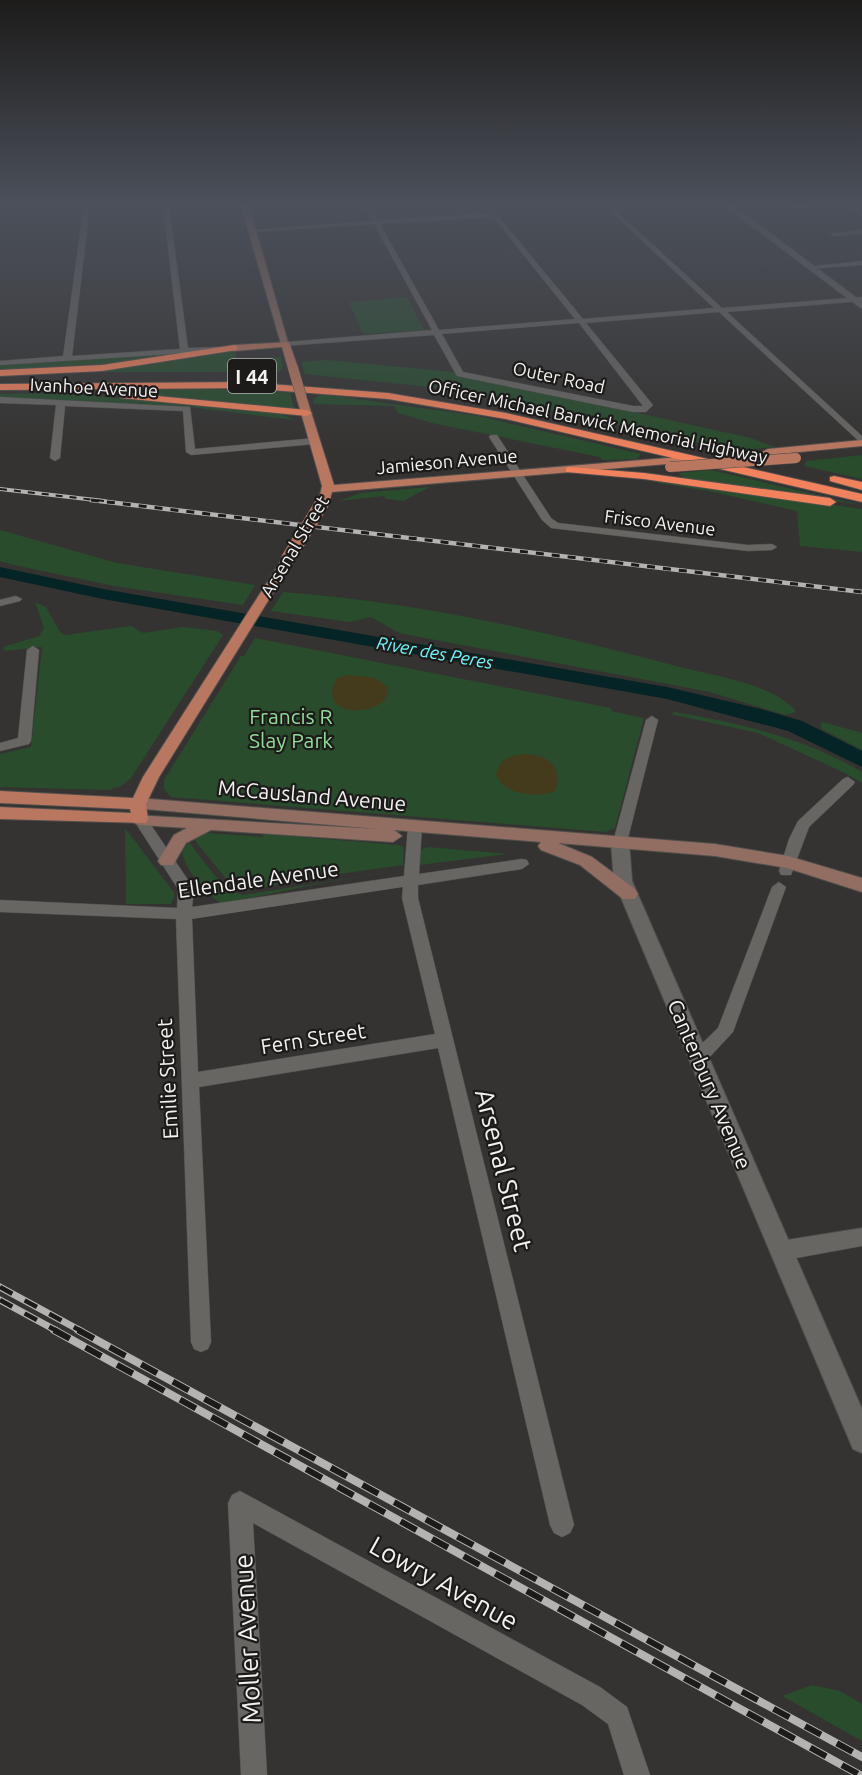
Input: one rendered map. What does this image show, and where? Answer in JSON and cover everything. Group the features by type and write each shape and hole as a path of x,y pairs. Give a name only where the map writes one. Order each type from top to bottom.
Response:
{"highway":[{"path":"0,375 102,368 234,348"},
{"name":"Officer Michael Barwick Memorial Highway","path":"0,375 232,375 334,380 420,390"},
{"name":"Officer Michael Barwick Memorial Highway","path":"0,387 245,385 388,396 506,416 862,498"},
{"path":"40,387 307,413"},
{"name":"Officer Michael Barwick Memorial Highway","path":"480,400 862,486"},
{"path":"674,463 671,473 681,481"},
{"path":"570,470 681,481 862,507"}],"main road":[{"name":"Arsenal Street","path":"141,817 151,777 327,494 315,441 270,289"},
{"name":"Ivanhoe Avenue","path":"234,348 286,344"},
{"name":"Jamieson Avenue","path":"674,463 862,442"},
{"name":"Jamieson Avenue","path":"327,494 516,473 795,458 862,451"},
{"name":"McCausland Avenue","path":"0,797 207,825 414,832 548,846 619,847"},
{"name":"McCausland Avenue","path":"0,813 141,817 414,832 619,847"},
{"path":"167,861 180,839 207,825"},
{"path":"548,846 586,861 629,894"},
{"path":"619,847 714,858 785,873 862,885"},
{"path":"785,873 862,894"}],"street":[{"path":"67,360 76,289"},
{"path":"176,289 184,352"},
{"path":"413,289 437,332"},
{"path":"555,289 581,321"},
{"path":"697,289 862,442"},
{"path":"842,289 858,299 862,306"},
{"name":"Ivanhoe Avenue","path":"286,344 858,299"},
{"name":"Outer Road","path":"437,332 460,374 646,410 649,405 581,321"},
{"name":"Ivanhoe Avenue","path":"0,363 234,348"},
{"name":"Ivanhoe Avenue","path":"0,400 187,409 191,452 315,441"},
{"path":"55,458 62,402"},
{"path":"494,437 516,473"},
{"name":"Frisco Avenue","path":"516,473 547,520 555,526 748,548 772,547"},
{"path":"0,603 16,599"},
{"path":"0,747 24,741 33,650"},
{"name":"Canterbury Avenue","path":"652,720 619,847 620,868 780,1251 862,1440"},
{"path":"699,1057 725,1032 803,824 848,782"},
{"name":"Emilie Street","path":"141,817 186,889 184,914 201,1342"},
{"name":"Arsenal Street","path":"414,832 410,898 562,1526"},
{"name":"Ellendale Avenue","path":"0,906 184,914 522,864"},
{"name":"Fern Street","path":"190,1081 444,1040"},
{"path":"780,1251 862,1236"},
{"name":"Lowry Avenue","path":"240,1503 591,1696 618,1716 637,1775"},
{"name":"Moller Avenue","path":"240,1503 254,1775"}],"green space":[{"path":"407,297 424,330 363,334 349,302"},
{"path":"235,350 237,360 281,357 283,367 280,372 73,372"},
{"path":"188,353 125,364 0,371 0,365"},
{"path":"327,360 453,372 751,438 774,447 735,451 459,390 305,374 301,362"},
{"path":"203,389 290,392 294,409 100,392"},
{"path":"65,393 281,414 295,420 190,407 0,397 0,394"},
{"path":"321,394 478,416 641,454 637,459 602,460 600,457 432,423 398,413 394,406 314,404 313,400"},
{"path":"862,455 862,479 804,466 806,461"},
{"path":"711,470 861,505 688,480 678,473"},
{"path":"659,480 862,509 862,552 800,546 797,511 709,491 658,483"},
{"path":"430,487 403,501 386,499 384,496 339,501 360,493"},
{"path":"0,530 117,563 255,585 243,605 114,586 14,565 0,561"},
{"path":"283,592 433,611 582,642 743,682 775,695 796,712 785,715 710,692 399,633 371,617 349,622 271,611"},
{"path":"35,602 46,607 60,632 65,635 131,626 143,633 183,627 217,631 223,635 131,778 121,786 109,790 0,787 0,754 31,747 42,647 5,651 3,647 39,636 44,628"},
{"name":"Francis R Slay Park","path":"255,638 611,708 611,711 644,718 615,828 606,832 171,797 164,789 164,780 241,656 244,656"},
{"path":"675,712 724,721 795,741 862,772 862,783 758,733 670,714"},
{"path":"823,722 862,733 862,750 822,729 820,724"},
{"path":"125,828 175,894 171,904 126,904"},
{"path":"208,833 263,837 264,834 398,845 404,847 403,865 303,879 247,891 231,885 193,838"},
{"path":"189,842 226,886 243,895 402,870 317,884 222,904 210,895 187,866 182,851"},
{"path":"428,847 508,854 419,865 420,850"},
{"path":"812,1685 840,1691 862,1704 862,1741 782,1696"}],"sand":[{"path":"347,675 375,678 388,687 386,697 379,704 367,709 343,708 335,702 332,692 337,678"},
{"path":"525,754 541,757 552,764 557,775 555,791 540,795 522,793 506,787 500,781 496,775 500,765 510,757"}],"waterway":[{"name":"River des Peres","path":"0,572 103,594 667,693 761,715 795,726 862,760"}],"railway":[{"path":"0,489 104,501"},
{"path":"91,500 862,592"},
{"path":"0,1287 81,1331"},
{"path":"0,1300 57,1331"},
{"path":"54,1330 860,1775"},
{"path":"78,1330 862,1757"}]}
